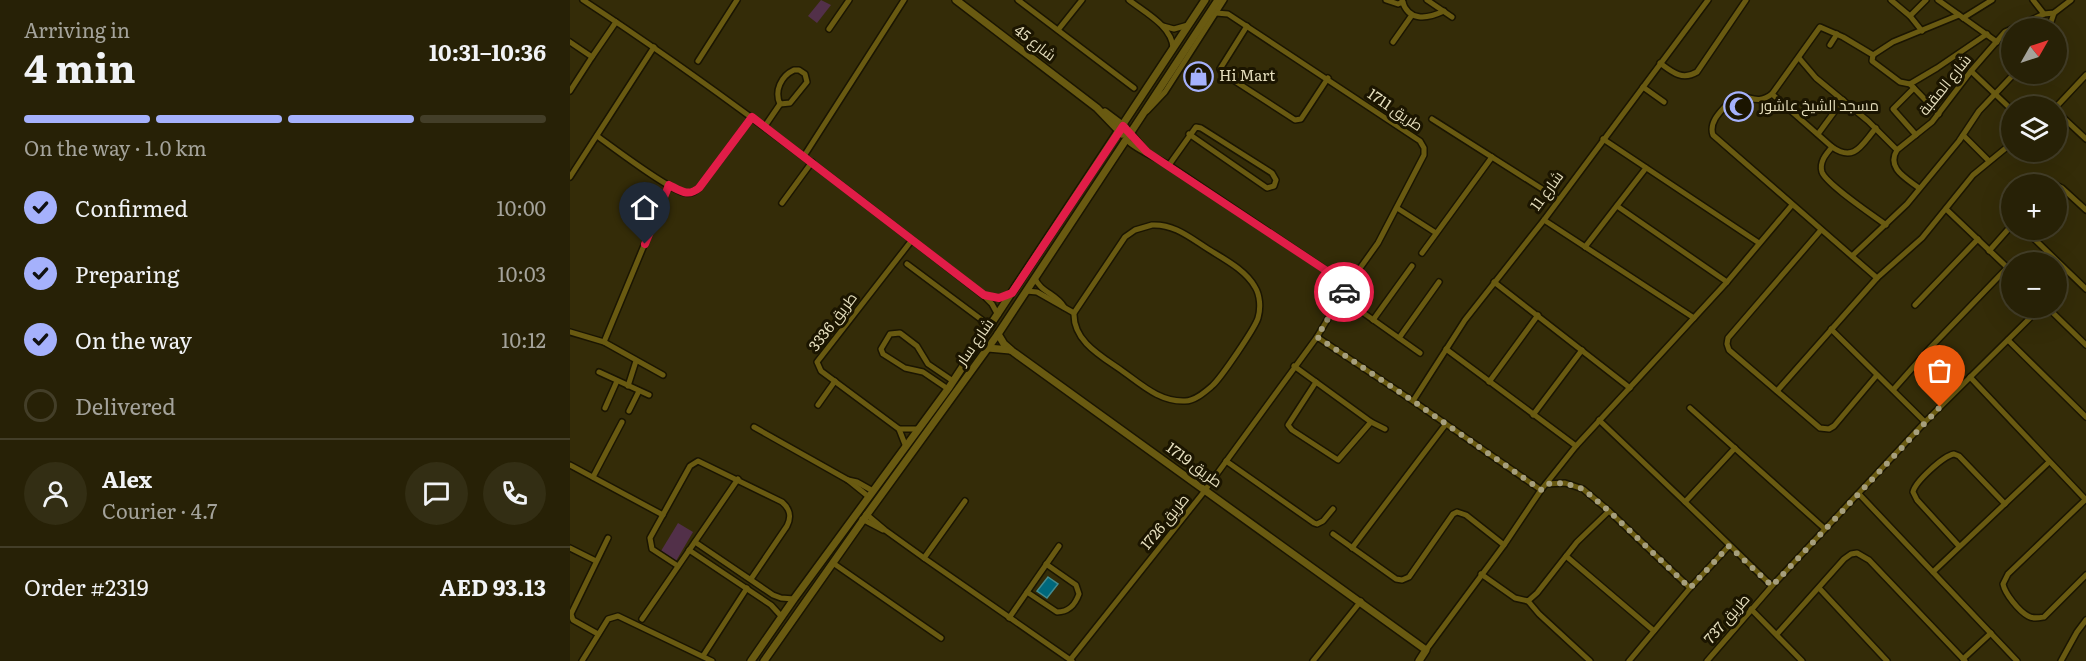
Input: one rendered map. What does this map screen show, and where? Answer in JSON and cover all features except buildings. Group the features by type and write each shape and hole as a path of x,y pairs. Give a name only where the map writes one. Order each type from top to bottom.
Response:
{"street":[{"path":"583,0 765,126 984,295 998,315"},
{"path":"698,61 737,0"},
{"path":"829,29 849,0"},
{"path":"804,156 904,0"},
{"name":"شارع 45","path":"956,0 1097,108 1129,136"},
{"path":"1018,0 1134,88"},
{"path":"1058,30 1082,0"},
{"path":"1129,0 1161,25 1171,37 1173,49"},
{"name":"شارع سار","path":"751,661 948,389 1205,0"},
{"path":"1143,114 1166,92 1222,0"},
{"path":"1222,0 1228,14"},
{"name":"شارع سار","path":"764,661 998,334 1143,114 1222,0"},
{"path":"1386,0 1398,4 1402,1 1412,15 1427,18 1444,11"},
{"path":"1428,0 1452,17"},
{"name":"شارع 11","path":"1413,401 1446,349 1494,282 1544,220 1602,139 1708,0"},
{"path":"1660,63 1680,76 1697,72 1746,0"},
{"path":"1891,0 1910,16 1922,31"},
{"path":"1910,16 1926,0"},
{"path":"1938,0 1997,42"},
{"path":"1939,114 1912,86 1900,82 1872,61 1873,55 1886,45 1961,16 1992,0"},
{"path":"2033,0 2044,14"},
{"path":"2052,18 2054,13 2071,0"},
{"name":"طريق 1711","path":"1216,13 1228,14 1328,78 1423,144 1424,154 1378,243 1348,285 1317,337"},
{"name":"شارع المقبة","path":"1897,150 1939,114 1971,71 2010,29 2044,14 2054,13"},
{"path":"1393,42 1412,15"},
{"path":"570,91 616,22"},
{"path":"1161,25 1174,29 1189,24"},
{"path":"1246,26 1220,69 1224,74 1295,120 1301,119 1328,78"},
{"path":"1873,55 1822,27 1817,29 1772,94 1761,100 1737,96 1732,98 1712,123 1711,129 1713,135 1744,163 1877,278"},
{"path":"1830,45 1837,34"},
{"path":"1916,135 1893,109 1912,86 1987,34"},
{"path":"570,42 592,57"},
{"path":"570,177 654,47"},
{"path":"1798,58 1820,82 1876,128 1897,150 1893,157 1896,170 1918,188"},
{"path":"799,70 805,74 807,82 794,100 780,104 776,96 777,90 788,73 799,70"},
{"path":"1971,71 2001,100"},
{"path":"2067,97 2086,75"},
{"path":"1852,256 1903,208 1963,135 1978,111 2005,84"},
{"path":"1643,87 1664,102"},
{"path":"1772,94 1832,147 1844,154 1854,152 1876,128"},
{"path":"1818,134 1843,100"},
{"path":"765,126 780,104"},
{"path":"597,136 686,194 693,193 699,188 752,117"},
{"path":"1432,119 1558,199"},
{"path":"2067,120 2086,139"},
{"path":"1169,165 1189,134 1196,127 1272,173 1276,180 1274,186 1267,188 1189,134"},
{"path":"1963,135 1988,160"},
{"path":"1129,136 1135,148 1169,165 1348,285"},
{"path":"1602,139 1760,243"},
{"path":"1832,147 1821,164 1825,178 1886,225"},
{"path":"1777,391 1877,278 1922,238 1965,183 1988,160 2001,151"},
{"path":"1422,253 1492,157"},
{"path":"782,203 812,162"},
{"path":"1585,247 1646,168"},
{"path":"604,342 669,185"},
{"path":"2067,193 2086,210"},
{"path":"1419,661 1541,490 1576,446 1695,318 1792,205"},
{"path":"1617,206 1727,282"},
{"path":"1397,208 1436,233"},
{"path":"1946,209 2001,262"},
{"path":"1544,220 1695,318"},
{"path":"1157,224 1172,227 1185,234 1242,273 1257,290 1260,309 1253,328 1214,384 1198,397 1186,401 1160,398 1100,356 1078,333 1074,323 1074,313 1125,237 1140,228 1157,224"},
{"path":"1821,230 1728,338 1729,350 1820,428 1829,429 1834,426 1877,375"},
{"path":"1989,251 2001,237"},
{"path":"1915,305 1978,239"},
{"name":"طريق 3336","path":"900,429 819,369 819,359 912,240"},
{"path":"2035,240 2086,289"},
{"path":"907,264 990,326"},
{"path":"1373,320 1412,266"},
{"path":"1035,278 1040,287 1059,300 1064,307"},
{"path":"1893,390 1931,346 2001,278"},
{"path":"1399,338 1439,282"},
{"path":"1494,282 1630,388"},
{"path":"1026,291 1037,292 1074,313"},
{"path":"984,295 999,298 1012,293"},
{"path":"1341,297 1420,353"},
{"path":"1489,382 1538,315"},
{"name":"طريق 737","path":"1707,661 1751,609 1925,422 2030,318"},
{"path":"2058,318 2086,345"},
{"path":"1831,329 1925,422"},
{"path":"570,332 604,342 663,375"},
{"path":"948,389 922,372 905,368 883,354 881,349 886,339 890,334 900,333 917,346 928,364 953,381"},
{"name":"طريق 1719","path":"998,334 1012,351 1360,600 1426,650"},
{"path":"1317,337 1541,490"},
{"name":"طريق 1726","path":"1071,660 1205,490 1317,337"},
{"path":"2008,340 2086,417"},
{"name":"طريق 1719","path":"988,348 1012,351"},
{"path":"1446,349 1576,446"},
{"path":"1533,415 1582,350"},
{"path":"628,386 636,361"},
{"path":"1294,366 1371,422 1385,429"},
{"path":"599,372 649,395"},
{"path":"1970,377 2086,500 2008,574 2003,584 2004,589 2029,617 2037,619 2044,617 2086,575"},
{"path":"605,408 617,381"},
{"path":"818,405 835,381"},
{"path":"1316,382 1288,422 1292,430 1338,460 1371,422"},
{"path":"629,411 639,391"},
{"path":"1690,408 1825,529"},
{"path":"1599,420 1772,586"},
{"path":"593,477 622,422"},
{"path":"1352,548 1446,424"},
{"path":"754,427 848,480 857,482 871,494"},
{"path":"906,447 900,429 919,429"},
{"path":"1685,502 1735,448"},
{"path":"1959,546 1917,500 1913,492 1916,484 1944,458 1954,454 1959,456 2005,504"},
{"path":"1226,461 1314,522 1320,523 1333,509"},
{"path":"678,566 655,552 650,546 650,538 693,462 702,462 738,479 782,502 787,507 790,513 787,526 752,580 694,661"},
{"path":"1933,572 2049,462"},
{"path":"570,465 663,515"},
{"path":"642,619 738,479"},
{"path":"1546,484 1564,483 1583,489 1690,588"},
{"path":"1859,494 2017,661"},
{"path":"924,558 965,501"},
{"path":"1527,601 1537,593 1584,534 1609,511"},
{"path":"858,512 1071,660"},
{"path":"1333,534 1396,579 1402,580 1409,577 1453,514 1457,512 1466,515 1504,544"},
{"path":"598,634 573,620 571,614 608,538"},
{"path":"695,542 776,596 794,599"},
{"path":"1009,618 1059,546"},
{"path":"1629,661 1690,588 1729,546"},
{"path":"570,548 596,561"},
{"path":"689,549 771,605 782,617"},
{"path":"1777,634 1851,554 1857,553 1864,555 1964,660 1991,633"},
{"path":"1566,555 1654,631"},
{"path":"832,563 941,638"},
{"path":"1027,592 1057,612 1069,609 1073,605 1078,594 1076,585 1046,564"},
{"path":"1481,574 1515,598 1527,601 1590,661"},
{"path":"746,588 752,580"},
{"path":"1819,588 1887,661"},
{"path":"1313,661 1360,600"},
{"path":"1751,609 1802,661"},
{"path":"582,661 608,619 618,616 712,661"},
{"path":"2061,661 2086,620"}],"shaded area":[{"path":"821,0 831,5 817,23 808,16"},
{"path":"678,523 693,532 676,561 661,551"}],"water":[{"path":"1048,577 1058,584 1047,598 1037,591"}],"way so far":[{"path":"1344,292 1317,337 1541,490 1546,484 1557,482 1583,489 1690,588 1729,546 1772,586 1940,407"}],"place":[{"name":"Hi Mart","path":"1198,76"},
{"name":"مسجد الشيخ عاشور","path":"1739,106"}],"route":[{"path":"645,244 669,185 686,194 693,193 752,117 984,295 999,298 1012,293 1123,126 1147,152 1348,285 1344,292"}]}
